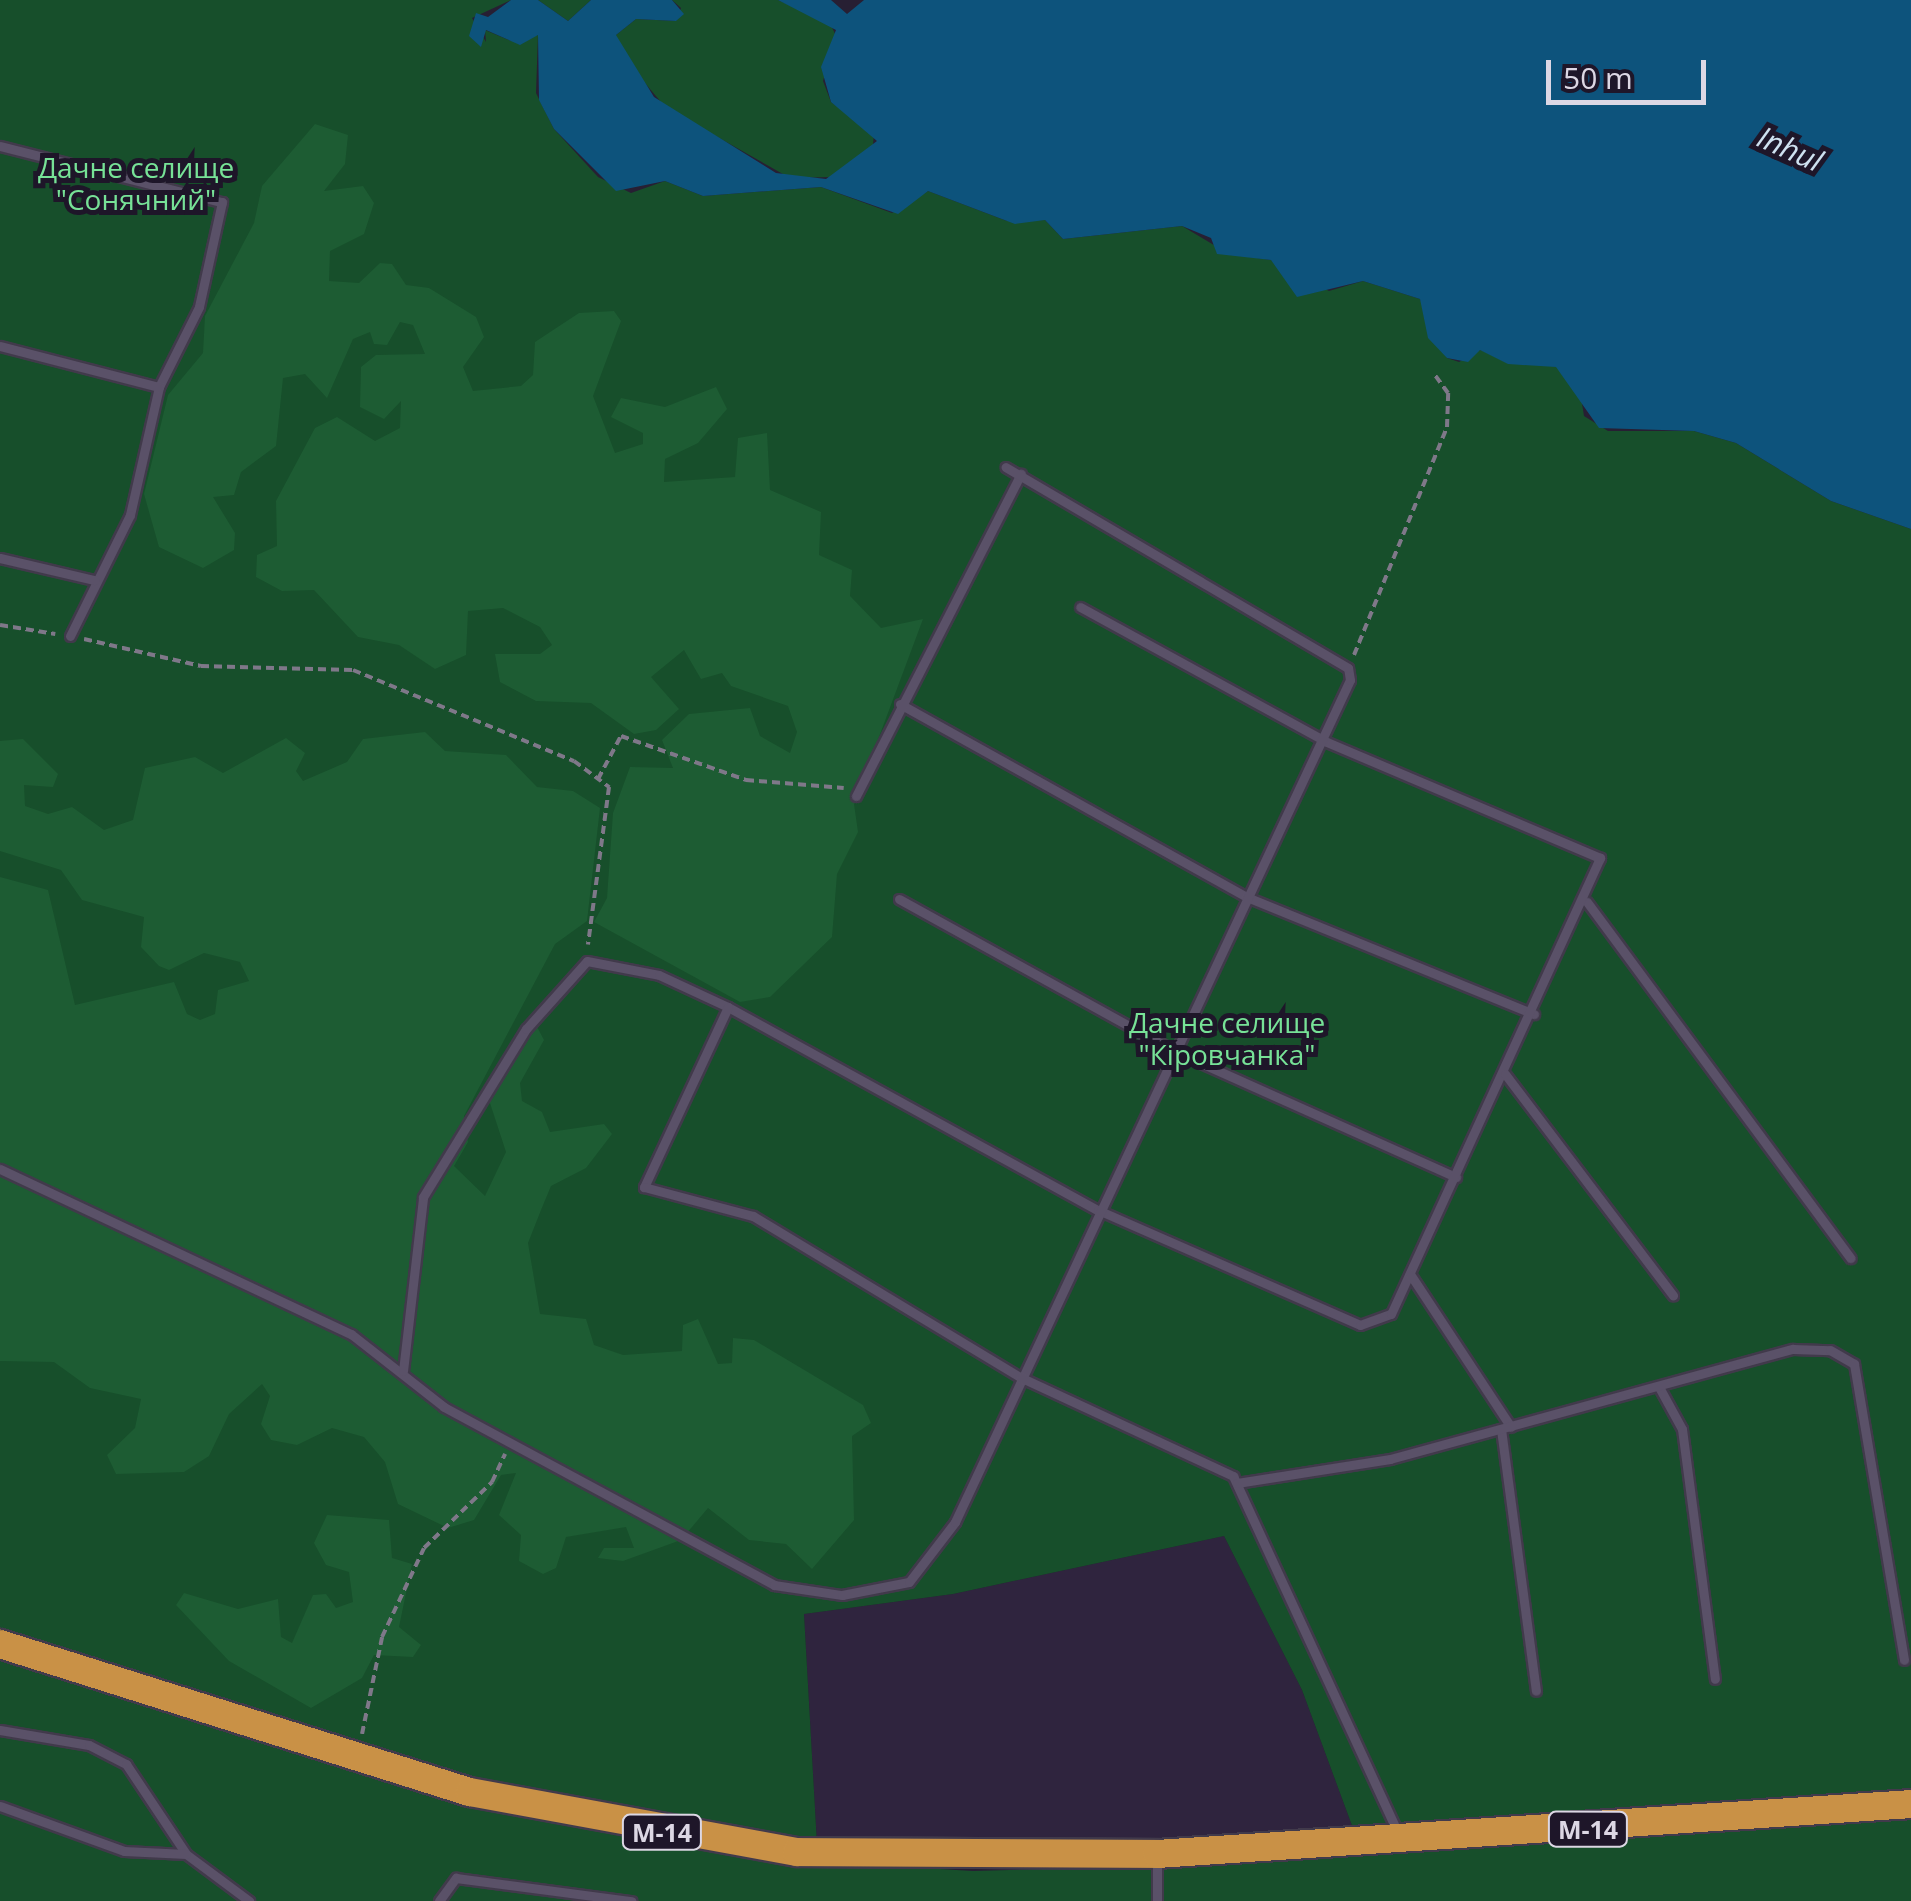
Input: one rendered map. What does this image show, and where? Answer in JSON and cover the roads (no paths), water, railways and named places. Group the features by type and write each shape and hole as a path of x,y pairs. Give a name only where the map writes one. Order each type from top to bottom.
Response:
{"highway":[{"name":"М-14","path":"0,1644 359,1759 542,1810 746,1846 912,1859 1157,1854 1911,1804"}],"lane":[{"path":"0,146 222,202 198,308 159,388 130,515 94,580 70,636"},
{"path":"0,346 159,388"},
{"path":"0,1169 264,1300 340,1328 403,1371 426,1395 774,1585 876,1594 909,1582 939,1550 1022,1378 1098,1210 1324,741 1348,668 1006,467"},
{"path":"858,793 900,704 1021,474"},
{"path":"0,558 94,580"},
{"path":"403,1371 414,1234 430,1182 465,1139 526,1030 587,960 631,964 728,1007 1098,1210 1360,1325 1381,1325 1410,1274 1587,902 1600,858 1324,741 1080,607"},
{"path":"900,704 1247,897 1534,1014"},
{"path":"898,899 1174,1051 1456,1177"},
{"path":"1587,902 1850,1258"},
{"path":"728,1007 644,1187 753,1216 1022,1378 1209,1458 1237,1483 1401,1840"},
{"path":"1505,1074 1673,1294"},
{"path":"1410,1274 1506,1428 1536,1692"},
{"path":"1237,1483 1506,1428 1793,1350 1830,1350 1854,1364 1904,1660"},
{"path":"1659,1387 1682,1428 1715,1680"},
{"path":"0,1730 89,1746 126,1764 186,1854 249,1901"},
{"path":"0,1806 124,1852 186,1854"},
{"path":"1157,1854 1157,1901"},
{"path":"439,1901 456,1878 630,1901"}],"water":[{"name":"Inhul","path":"511,0 538,0 568,21 591,0 672,0 684,14 676,21 636,19 616,35 654,97 776,173 826,179 877,141 831,102 821,67 836,30 778,0 831,0 847,14 864,0 1911,0 1911,529 1831,501 1736,443 1694,431 1599,428 1556,367 1508,364 1480,350 1468,362 1447,358 1428,338 1420,299 1363,281 1297,297 1271,260 1217,254 1211,238 1182,226 1063,239 1045,220 1015,224 928,191 898,214 821,187 703,196 665,181 616,191 554,129 539,100 538,35 520,45 486,30 481,47 469,36 476,13 488,17"}],"park label":[{"name":"Дачне селище \"Сонячний\"","path":"136,183"},
{"name":"Дачне селище \"Кіровчанка\"","path":"1227,1038"}]}
